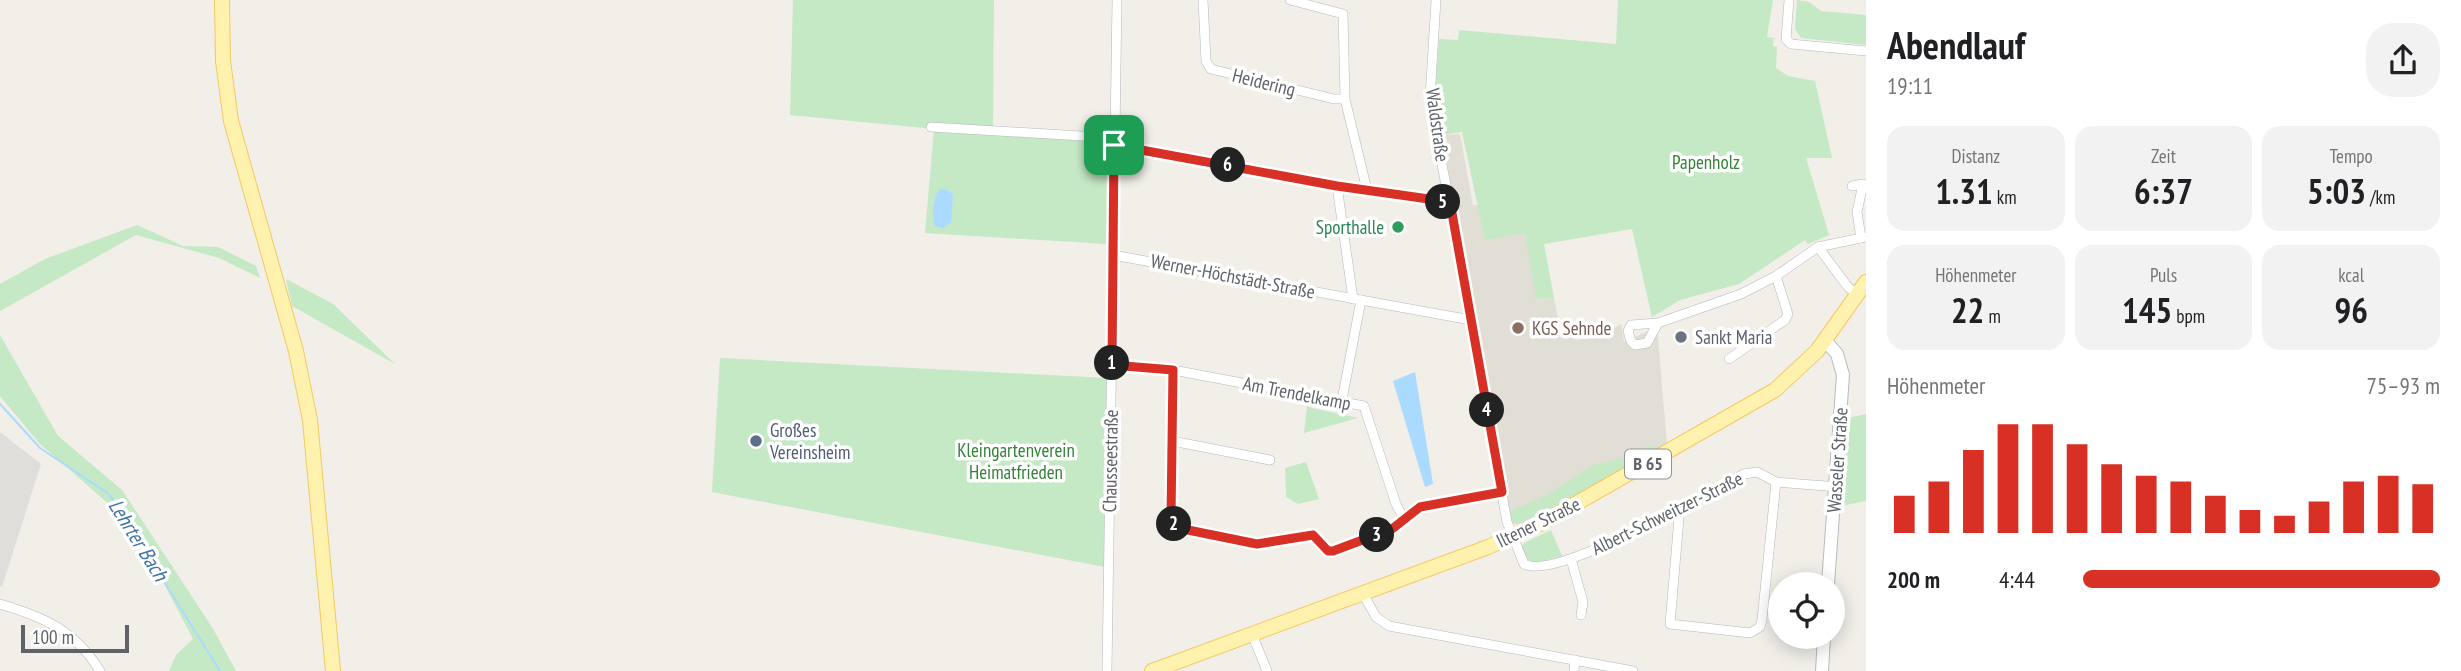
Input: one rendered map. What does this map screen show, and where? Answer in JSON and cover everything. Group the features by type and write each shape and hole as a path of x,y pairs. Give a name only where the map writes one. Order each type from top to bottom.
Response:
{"main road":[{"path":"222,0 223,61 231,121 296,351 310,420 333,671"},
{"name":"Iltener Straße","path":"1152,671 1513,537 1753,405 1791,376 1825,340 1866,282"},
{"name":"Wasseler Straße","path":"1825,340 1836,354 1843,375 1838,487 1829,572"},
{"path":"1822,671 1823,649"}],"street":[{"name":"Chausseestraße","path":"1107,671 1117,0"},
{"name":"Heidering","path":"1203,0 1206,61 1212,69 1334,99 1345,99"},
{"path":"1290,0 1343,14 1345,99 1367,190"},
{"name":"Waldstraße","path":"1436,0 1430,98 1502,492 1513,537"},
{"path":"1789,0 1786,39 1791,44 1866,51"},
{"path":"931,127 1114,141 1337,186 1450,202"},
{"path":"1658,323 1741,294 1776,276 1818,247 1863,238 1857,212 1863,184 1852,186"},
{"path":"1337,186 1344,239 1357,299 1342,400"},
{"path":"1818,247 1848,287 1858,295"},
{"name":"Werner-Höchstädt-Straße","path":"1113,255 1471,320"},
{"path":"1730,359 1785,320 1788,314 1776,276"},
{"name":"Am Trendelkamp","path":"1112,365 1173,370 1364,406 1396,504 1405,519"},
{"path":"1173,370 1171,517 1178,528 1257,544 1313,535 1328,551 1333,551 1392,529 1420,507 1502,492"},
{"path":"1172,441 1270,460"},
{"name":"Albert-Schweitzer-Straße","path":"1513,537 1524,564 1530,568 1571,559 1611,543 1744,474 1756,472 1776,482 1838,487"},
{"path":"1675,510 1679,518 1670,624 1745,633 1760,626 1776,482"},
{"path":"1571,559 1583,602 1581,615"},
{"path":"1362,592 1376,617 1389,626 1633,671"},
{"path":"0,604 51,620 78,641 100,671"},
{"path":"1252,634 1267,671"},
{"path":"1574,660 1574,671"}],"shaded area":[{"name":"KGS Sehnde","path":"1460,134 1473,205 1479,205 1525,233 1537,299 1554,298 1560,329 1576,340 1602,336 1621,324 1624,342 1657,327 1667,444 1517,525 1511,522 1442,135"},
{"path":"0,432 41,464 2,587 0,586"}],"green space":[{"path":"793,0 994,0 993,132 1110,142 1106,244 925,233 934,129 790,115"},
{"name":"Papenholz","path":"1618,0 1773,0 1767,37 1774,38 1773,46 1777,47 1776,68 1788,76 1815,81 1832,158 1806,158 1829,235 1808,244 1805,240 1739,284 1680,300 1652,317 1632,229 1544,244 1554,298 1536,299 1525,233 1485,240 1462,132 1442,135 1435,93 1439,39 1458,40 1459,30 1616,44"},
{"path":"1797,0 1809,2 1821,11 1866,15 1866,45 1801,38 1795,29"},
{"path":"137,225 183,246 218,247 256,266 260,278 219,258 136,235 0,311 0,284 45,259"},
{"path":"286,279 333,304 395,364 292,306"},
{"path":"0,335 58,436 122,490 212,627 236,671 169,671 176,655 193,639 134,526 40,444 0,396"},
{"name":"Kleingartenverein Heimatfrieden","path":"720,358 1107,378 1105,567 712,492"},
{"path":"1307,406 1312,408 1358,418 1304,433"},
{"path":"1866,414 1866,501 1841,506 1847,418"},
{"path":"1651,445 1660,449 1547,512 1517,524 1512,521 1510,511 1545,496 1591,466 1639,453"},
{"path":"1306,462 1319,499 1298,504 1286,497 1285,468"},
{"path":"1551,530 1562,556 1531,564 1521,548 1524,543"}],"water":[{"path":"940,189 948,190 953,195 951,222 944,228 935,226 933,218 934,202"},
{"path":"1415,372 1433,484 1425,487 1393,381"}],"waterway":[{"name":"Lehrter Bach","path":"0,404 40,448 109,494 220,671"}],"place":[{"name":"Sporthalle","path":"1398,227"},
{"name":"KGS Sehnde","path":"1518,328"},
{"name":"Sankt Maria","path":"1681,337"},
{"name":"Großes Vereinsheim","path":"756,441"}],"route":[{"path":"1114,145 1337,186 1450,202 1502,492 1420,507 1392,529 1333,551 1324,548 1313,535 1271,544 1257,544 1178,528 1171,517 1173,370 1112,365 1114,145"}]}
